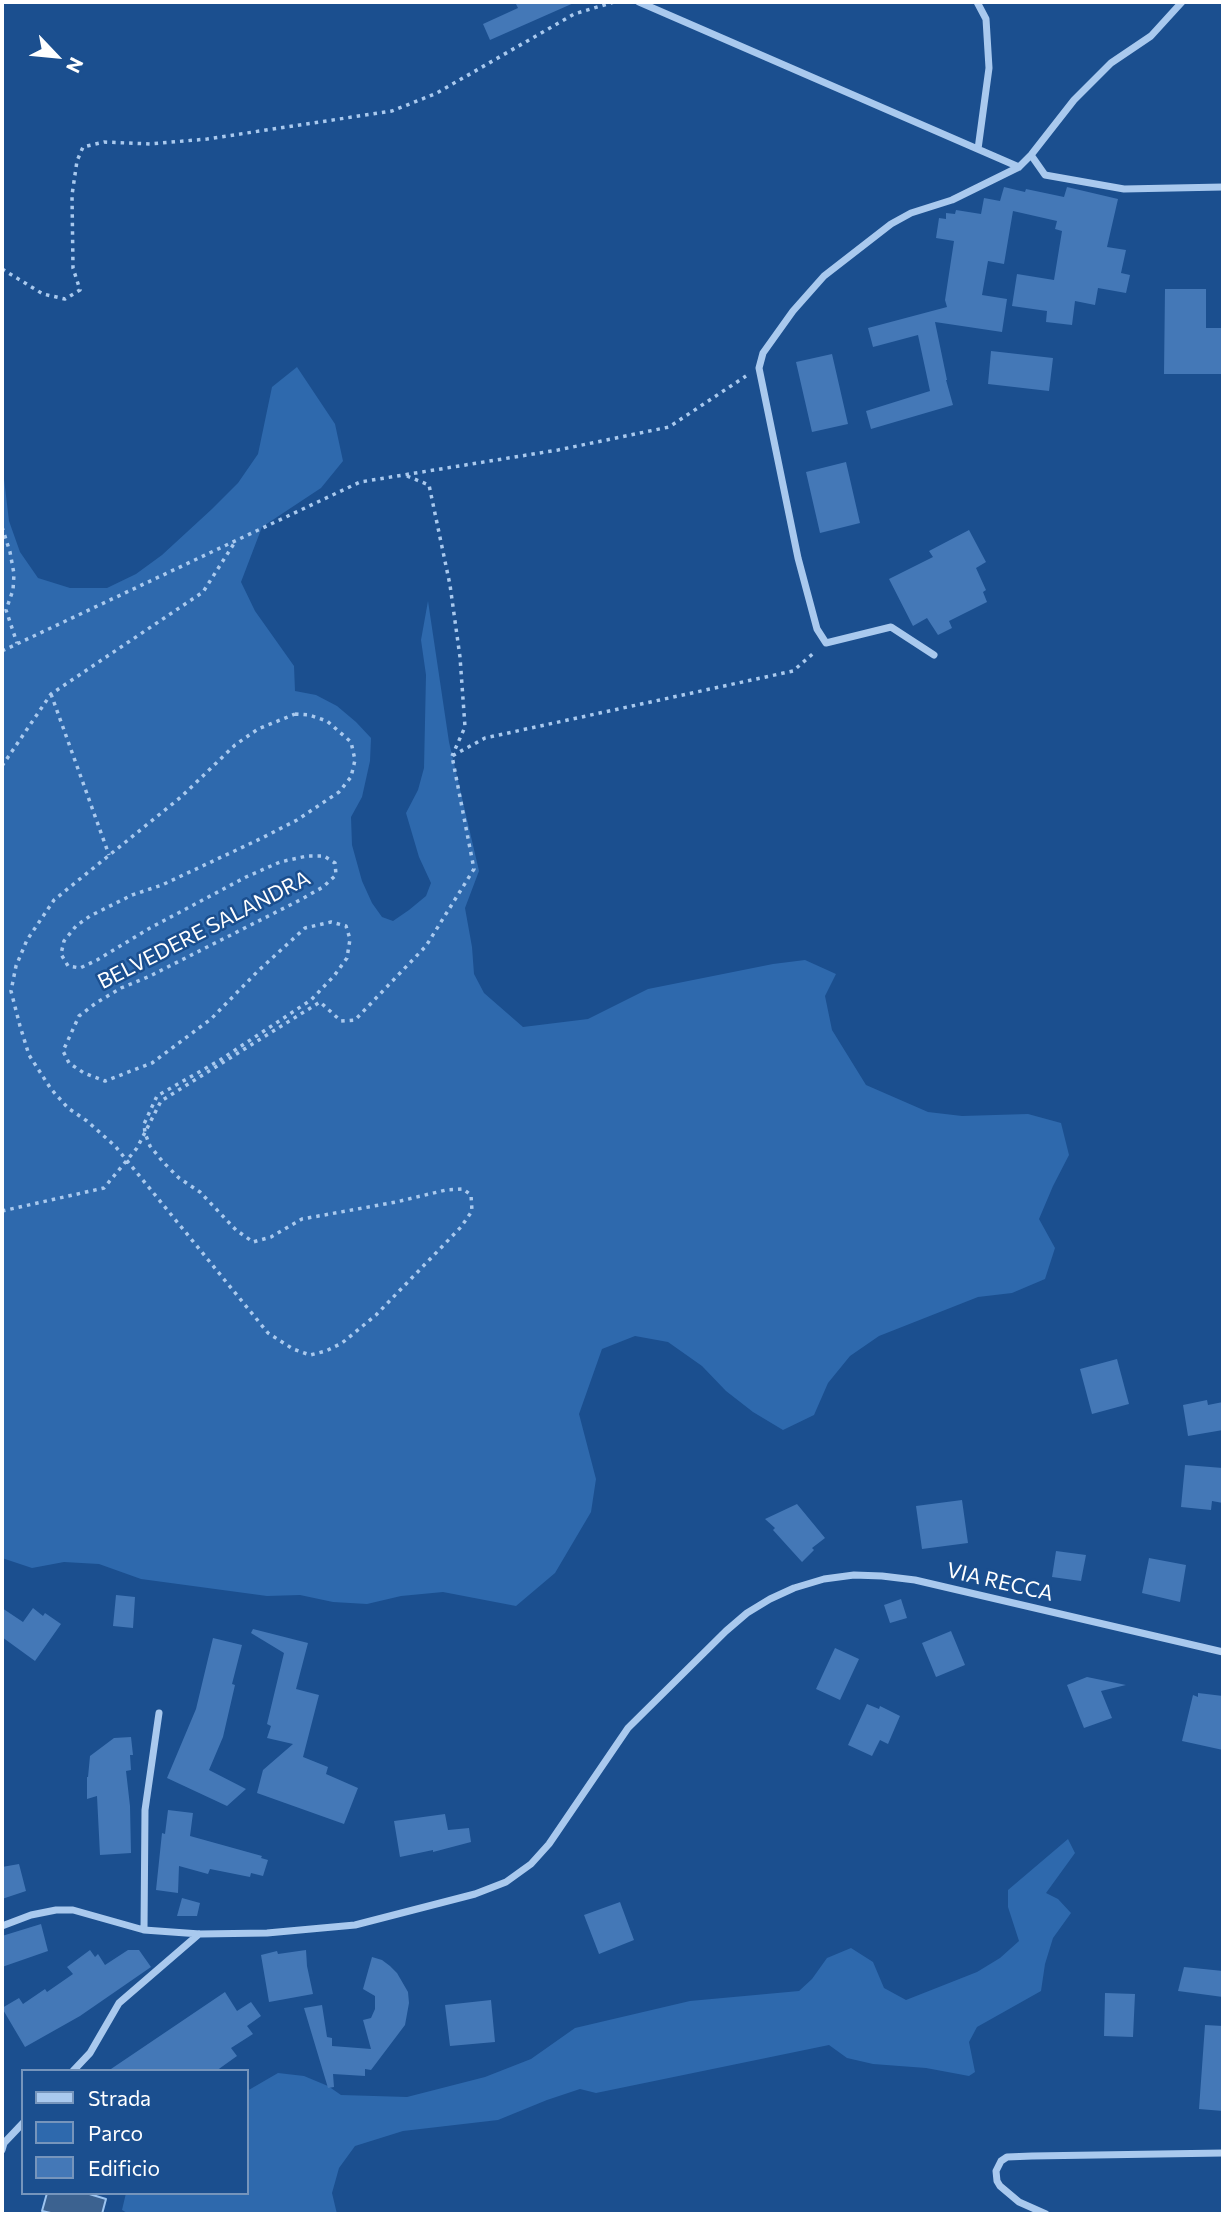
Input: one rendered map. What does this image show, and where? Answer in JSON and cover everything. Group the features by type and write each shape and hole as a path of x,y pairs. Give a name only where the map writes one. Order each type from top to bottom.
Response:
{"street":[{"path":"639,2 1019,167"},
{"path":"977,2 986,19 989,68 978,149"},
{"path":"934,655 891,627 826,643 817,629 798,558 759,368 763,353 774,335 824,276 891,224 911,213 952,200 1019,167 1074,100 1111,63 1151,36 1182,2"},
{"path":"1031,155 1045,175 1124,189 1223,187"},
{"name":"VIA RECCA","path":"2,1926 31,1915 73,1910 144,1930 200,1934 267,1933 355,1925 475,1894 506,1882 531,1864 549,1844 628,1728 726,1631 747,1613 770,1599 824,1579 854,1575 915,1580 1223,1652"},
{"path":"144,1930 145,1810 159,1713"},
{"path":"75,2069 90,2053 119,2003 200,1934"},
{"path":"2,2150 4,2143 21,2125"},
{"path":"1046,2214 1019,2202 1000,2186 996,2171 1001,2161 1007,2157 1223,2152"}],"path":[{"path":"2,269 43,295 65,299 80,290 74,268 72,195 77,161 83,147 104,142 150,144 207,139 392,111 437,93 575,14 614,2"},
{"path":"2,651 360,482 558,450 669,427 759,368"},
{"path":"2,1211 104,1188 145,1133 161,1101 320,1002 341,1021 355,1020 426,946 474,869 452,756 465,727 460,656 450,585 429,485 405,475"},
{"path":"2,527 14,574 13,590 6,610 17,644"},
{"path":"2,766 51,694 203,592 237,540"},
{"path":"452,756 485,738 793,671 826,643"},
{"path":"51,694 109,855"},
{"name":"BELVEDERE SALANDRA","path":"295,714 327,721 351,742 355,760 351,778 339,792 297,820 262,838 162,885 106,907 76,926 64,941 61,954 68,966 80,968 246,877 280,862 307,856 324,856 335,863 336,875 313,893 148,977 121,988 79,1016 63,1051 69,1063 84,1073 105,1081 152,1063 211,1019 258,971 306,928 331,922 345,926 350,939 347,958 311,1000 220,1060 157,1096 144,1124 150,1146 163,1162 200,1192 236,1230 253,1242 271,1237 302,1219 396,1202 446,1189 463,1189 471,1195 472,1211 434,1256 360,1330 326,1351 310,1355 293,1349 268,1334 127,1160 103,1135 68,1108 51,1089 30,1055 11,991 16,966 27,940 54,900 109,855 181,797 235,745 258,729 281,718 295,714"}],"green space":[{"path":"297,367 335,424 343,461 321,488 262,527 241,582 255,611 294,666 295,691 316,695 337,706 371,738 370,761 362,797 351,817 352,845 362,881 382,917 393,921 409,910 426,896 431,883 419,857 406,813 418,790 424,768 426,675 421,640 428,601 449,742 479,871 465,908 474,974 484,993 523,1027 588,1019 648,989 805,960 836,974 825,996 832,1030 866,1085 928,1112 962,1116 1028,1114 1061,1123 1069,1155 1039,1219 1055,1248 1045,1279 1012,1293 978,1297 879,1336 850,1356 828,1383 814,1415 783,1430 753,1412 726,1391 702,1366 668,1342 635,1336 602,1349 579,1414 596,1479 591,1512 555,1573 516,1606 443,1592 401,1596 367,1604 333,1602 300,1595 267,1596 141,1579 99,1564 64,1562 32,1568 2,1558 2,462 9,521 20,552 38,578 70,588 107,588 136,574 162,555 238,483 258,454 272,387"},
{"path":"1068,1839 1075,1853 1046,1893 1058,1899 1071,1913 1053,1938 1041,1991 977,2027 969,2042 975,2072 969,2076 926,2068 873,2064 847,2058 829,2045 596,2093 580,2089 498,2120 403,2131 355,2146 339,2168 332,2193 337,2214 129,2214 122,2210 126,2195 248,2195 248,2090 278,2073 304,2076 341,2095 407,2097 485,2077 531,2059 575,2028 690,2001 799,1991 812,1979 827,1958 851,1948 873,1962 884,1988 906,2000 977,1972 1000,1958 1019,1941 1008,1907 1008,1890"}],"shaded area":[{"path":"46,2195 93,2195 106,2199 102,2214 55,2214 42,2211"}],"building":[{"path":"515,2 576,2 490,40 483,24 518,8"},
{"path":"1004,187 1064,197 1067,187 1118,199 1107,247 1126,250 1121,273 1130,275 1126,293 1098,288 1095,305 1075,301 1072,325 1046,322 1047,311 1012,306 1017,274 1054,280 1062,231 1055,229 1057,221 1013,211 1004,264 988,261 982,295 1007,299 1002,332 935,322 953,405 871,429 866,411 930,391 918,335 873,347 868,328 947,307 945,300 954,241 936,238 939,218 946,219 946,213 955,214 956,210 981,214 984,198 1000,201"},
{"path":"1165,289 1206,289 1206,328 1223,328 1223,374 1164,374"},
{"path":"991,351 1053,358 1049,391 988,384"},
{"path":"832,354 848,424 812,432 796,362"},
{"path":"846,462 860,523 820,533 806,472"},
{"path":"969,530 986,562 976,568 986,590 983,592 987,602 949,621 952,628 938,635 927,618 913,626 889,579 933,557 929,551"},
{"path":"1117,1359 1129,1404 1092,1414 1080,1369"},
{"path":"1207,1400 1208,1405 1223,1402 1223,1430 1188,1436 1183,1405"},
{"path":"1185,1465 1223,1468 1223,1503 1212,1501 1211,1510 1181,1507"},
{"path":"962,1500 968,1543 922,1549 916,1506"},
{"path":"797,1504 825,1538 812,1548 814,1550 802,1562 765,1519"},
{"path":"1056,1551 1086,1555 1081,1581 1052,1577"},
{"path":"1149,1558 1186,1565 1180,1602 1142,1593"},
{"path":"116,1595 135,1597 133,1628 113,1626"},
{"path":"901,1599 907,1618 890,1623 884,1605"},
{"path":"2,1608 23,1622 33,1608 61,1624 35,1661 2,1637"},
{"path":"253,1629 308,1643 296,1689 319,1695 303,1757 328,1767 326,1774 358,1788 344,1824 257,1793 263,1770 293,1744 267,1738 271,1726 267,1724 284,1653 251,1633"},
{"path":"951,1631 965,1665 936,1677 922,1643"},
{"path":"213,1638 242,1645 223,1737 209,1770 246,1789 227,1806 167,1778 196,1709"},
{"path":"835,1648 859,1659 840,1700 816,1689"},
{"path":"1087,1677 1126,1685 1101,1691 1112,1718 1084,1728 1067,1685"},
{"path":"1198,1693 1223,1696 1223,1750 1182,1741 1193,1695 1198,1697"},
{"path":"867,1704 879,1709 880,1706 900,1716 888,1744 880,1740 872,1756 848,1745"},
{"path":"131,1737 131,1770 126,1771 131,1853 100,1855 97,1796 87,1799 90,1756 114,1738"},
{"path":"168,1810 193,1813 190,1836 268,1860 263,1876 251,1873 250,1877 210,1869 208,1874 179,1866 178,1893 156,1890 162,1833 165,1834"},
{"path":"445,1814 448,1830 469,1828 471,1842 400,1857 394,1821"},
{"path":"19,1864 26,1891 2,1899 2,1867"},
{"path":"182,1898 200,1903 197,1916 177,1916"},
{"path":"620,1902 634,1940 599,1954 584,1915"},
{"path":"41,1924 48,1951 2,1967 2,1936"},
{"path":"90,1950 95,1957 98,1954 105,1965 128,1950 139,1950 151,1967 80,2016 25,2047 2,2008 19,1998 23,2004 45,1989 47,1992 73,1974 67,1967"},
{"path":"306,1950 313,1994 269,2002 261,1955 277,1951 278,1954"},
{"path":"372,1957 390,1966 408,1992 405,2025 371,2070 365,2069 365,2076 333,2074 334,2087 328,2088 304,2008 322,2005 327,2037 332,2038 332,2046 371,2049 363,2020 371,2018 375,2009 375,1996 363,1989"},
{"path":"1184,1967 1223,1971 1223,1997 1178,1991"},
{"path":"225,1992 237,2011 251,2002 261,2016 247,2026 253,2034 231,2048 237,2056 219,2069 111,2069"},
{"path":"1105,1993 1135,1994 1133,2037 1104,2036"},
{"path":"491,2000 495,2042 450,2046 445,2005"},
{"path":"1205,2025 1223,2026 1223,2111 1199,2109"}]}
